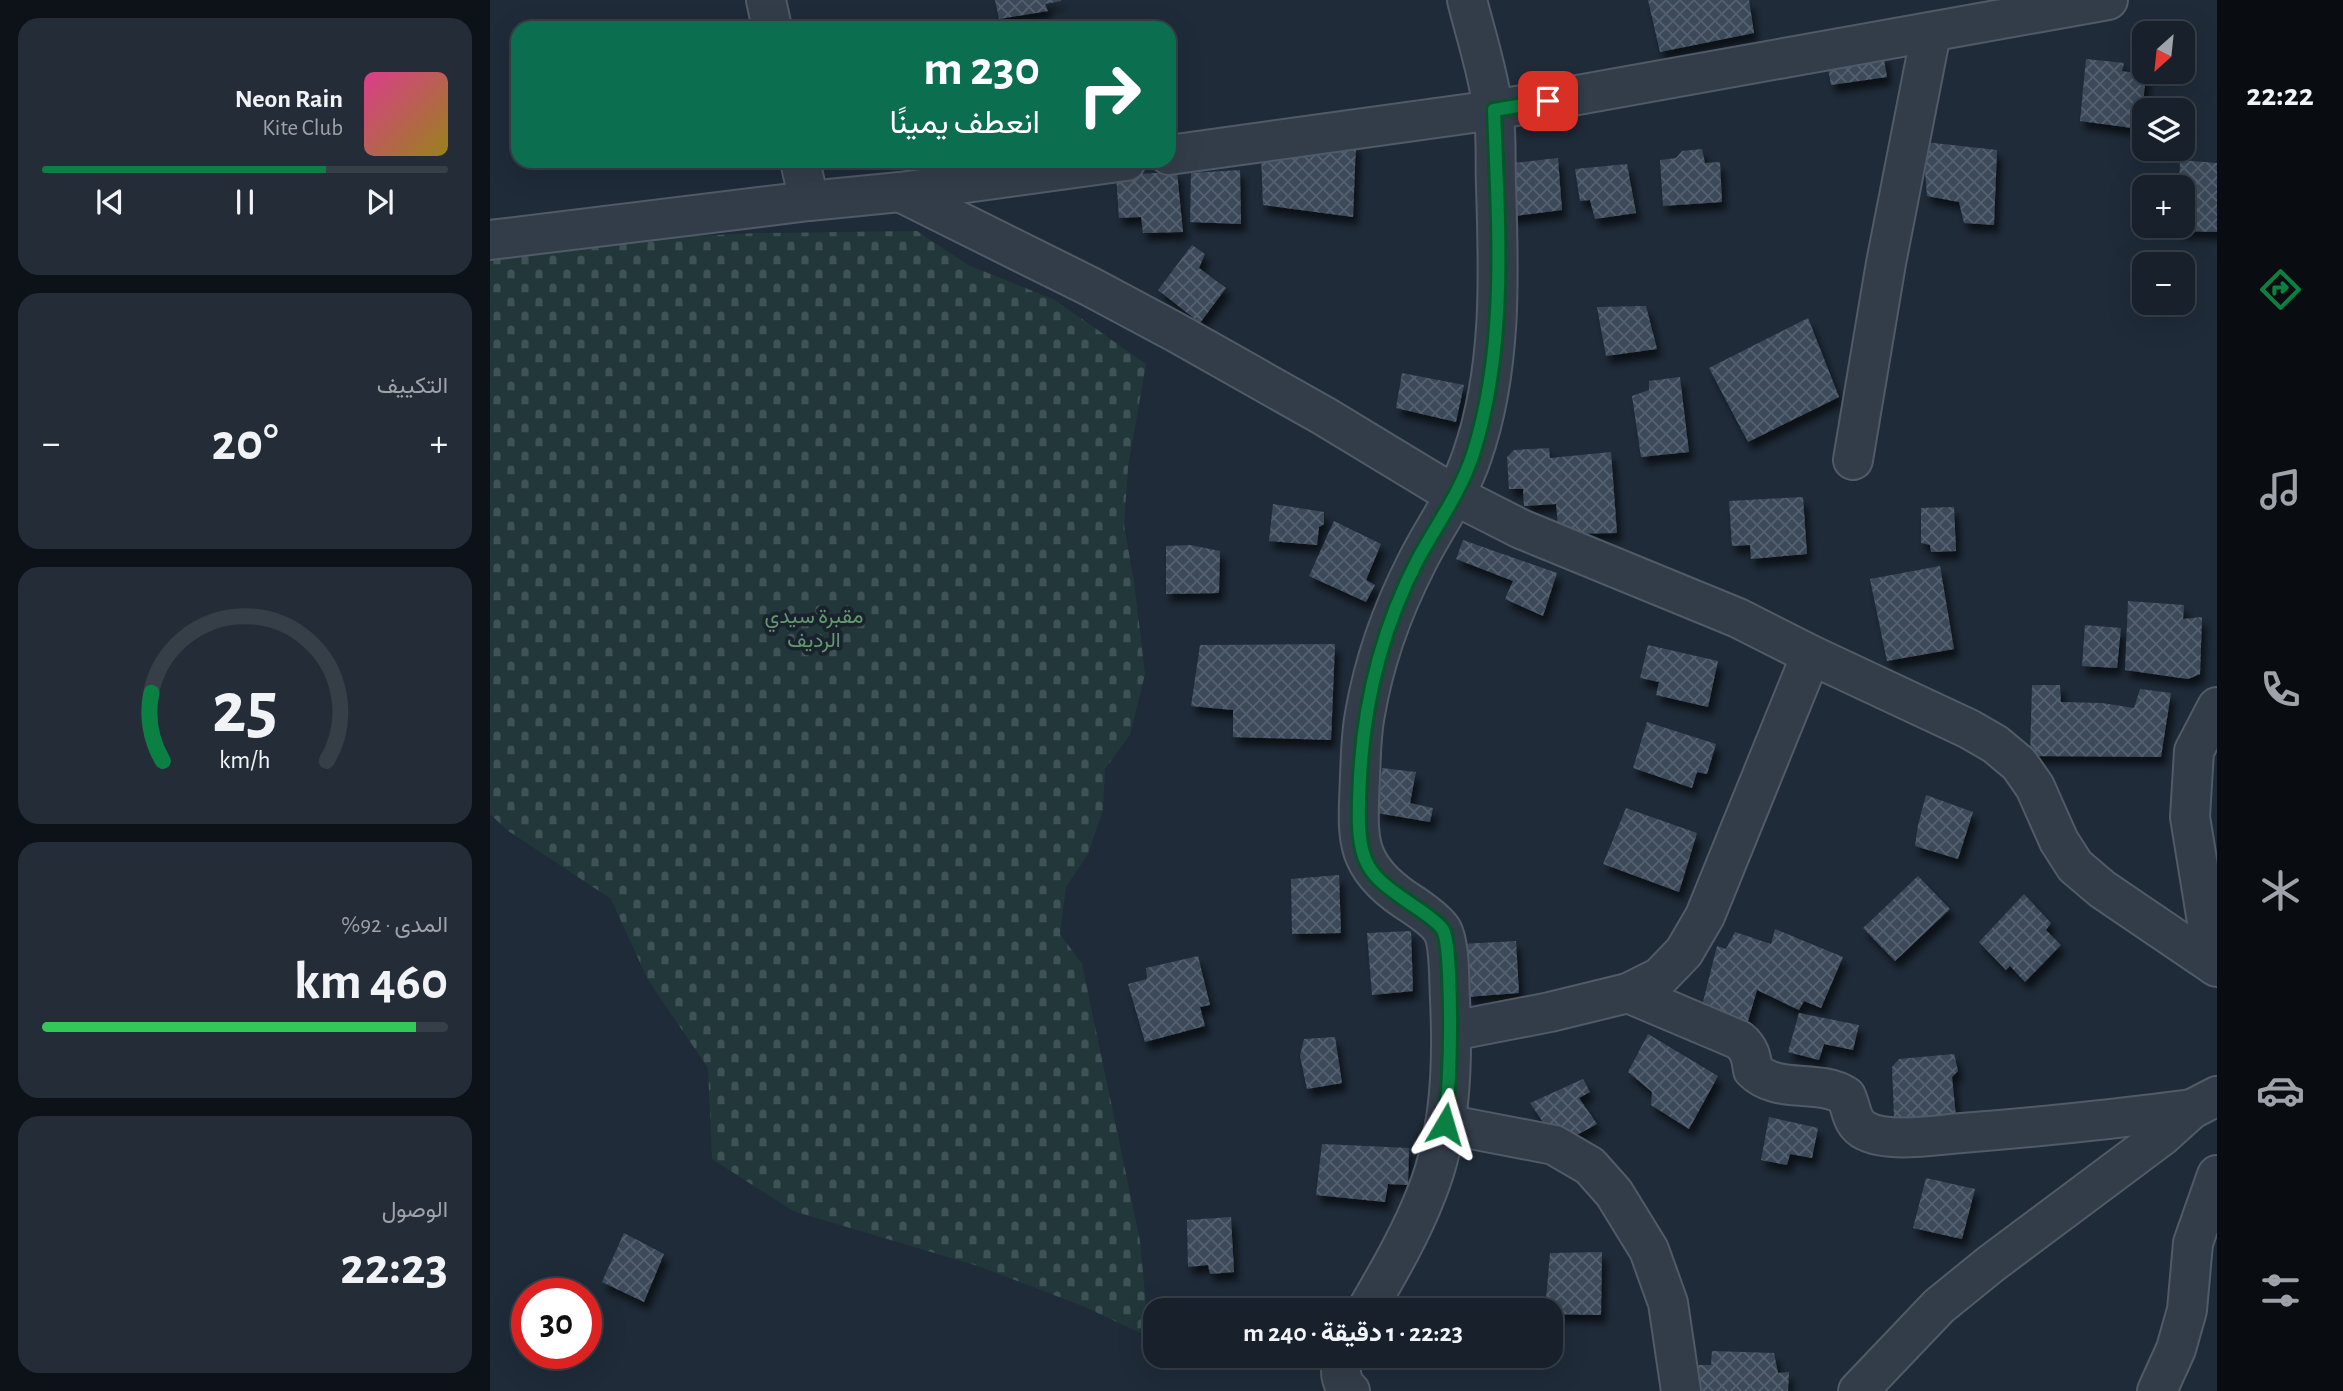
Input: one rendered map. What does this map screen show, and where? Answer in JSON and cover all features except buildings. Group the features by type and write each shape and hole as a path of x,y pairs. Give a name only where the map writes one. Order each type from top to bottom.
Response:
{"street":[{"path":"766,0 770,21"},
{"path":"1374,1298 1428,1191 1445,1124 1450,1082 1448,956 1443,930 1422,911 1388,888 1369,868 1360,846 1360,779 1364,716 1387,632 1400,597 1419,558 1456,496 1472,457 1485,413 1494,359 1498,239 1494,110 1467,0"},
{"path":"1176,154 1494,110 2108,0"},
{"path":"1853,460 1886,263 1931,33"},
{"path":"802,168 809,201"},
{"path":"490,240 900,192 1075,168"},
{"path":"900,192 1177,333 1324,416 1456,496 1521,529 1738,618 1995,744 2019,764 2035,786 2059,841 2075,866 2102,889 2216,966"},
{"path":"1451,1031 1550,1012 1628,993 1660,977 1684,952 1705,916 1811,655"},
{"path":"2216,966 2190,817 2194,751 2217,707"},
{"path":"1628,993 1739,1040 1747,1046 1753,1070 1771,1083 1839,1091 1846,1096 1854,1123 1867,1132 1893,1137 2047,1127 2204,1102"},
{"path":"1858,1391 1939,1306 2204,1102"},
{"path":"1445,1124 1554,1145 1590,1166 1614,1192 1649,1250 1668,1303 1681,1391"},
{"path":"2157,1391 2176,1349 2187,1310 2193,1243 2217,1175"},
{"path":"1341,1368 1340,1374 1350,1391"}],"green space":[{"name":"مقبرة سيدي الرديف","path":"917,231 968,265 1055,300 1146,364 1128,467 1124,525 1145,674 1130,735 1105,769 1103,810 1088,854 1066,887 1060,934 1082,964 1140,1241 1145,1298 1143,1298 1143,1334 1085,1307 978,1266 793,1211 712,1159 708,1068 648,980 611,899 507,830 490,814 490,260 621,240 756,233"}],"route":[{"path":"1445,1124 1450,1082 1451,1031 1448,956 1443,930 1422,911 1388,888 1369,868 1360,846 1364,716 1387,632 1400,597 1419,558 1456,496 1472,457 1485,413 1494,359 1498,239 1494,110 1548,101"}]}
